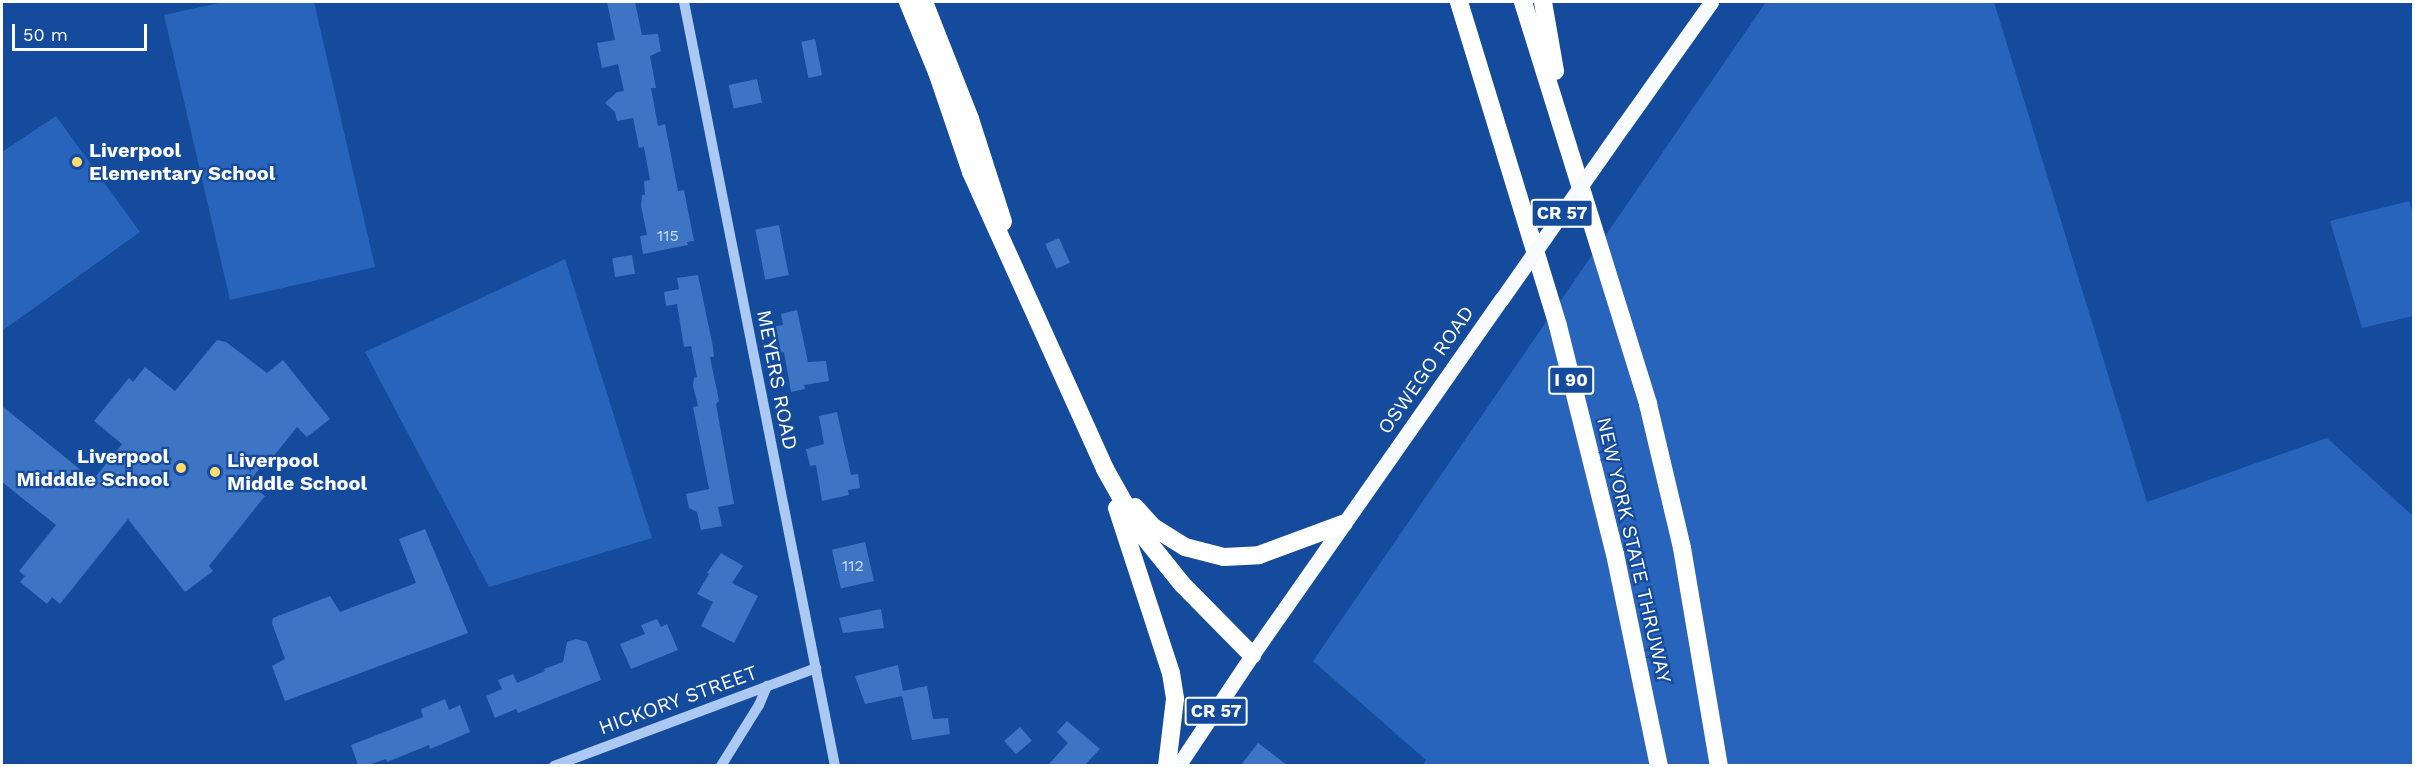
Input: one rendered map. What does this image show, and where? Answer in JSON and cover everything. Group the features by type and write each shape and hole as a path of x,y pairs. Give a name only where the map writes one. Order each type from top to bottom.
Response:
{"highway":[{"path":"908,2 937,72 971,172 1105,469 1141,533 1182,584 1252,655"},
{"path":"924,2 991,179 1018,279"},
{"path":"1447,2 1462,42 1482,78"},
{"name":"NEW YORK STATE THRUWAY","path":"1459,2 1558,326 1616,554 1659,765"},
{"name":"NEW YORK STATE THRUWAY","path":"1523,2 1651,415 1682,548 1719,765"},
{"path":"1543,2 1564,129"},
{"path":"1105,469 1153,526 1185,547 1224,556 1259,555 1343,524"},
{"path":"1105,469 1171,673 1175,699 1167,765"}],"main road":[{"name":"OSWEGO ROAD","path":"1178,765 1343,524 1711,2"}],"street":[{"name":"MEYERS ROAD","path":"684,2 835,765"},
{"name":"HICKORY STREET","path":"554,765 816,668"},
{"path":"721,765 759,705 767,686"}],"shaded area":[{"path":"223,2 314,2 375,267 230,300 164,15"},
{"path":"1766,2 1994,2 2147,502 2327,438 2413,516 2413,765 1423,765 1426,760 1313,661"},
{"path":"56,116 140,232 2,331 2,152"},
{"path":"2409,201 2414,216 2413,316 2362,328 2330,221"},
{"path":"565,259 652,538 489,587 365,352"}],"building":[{"path":"607,2 635,2 642,35 658,34 661,51 650,56 656,88 651,88 658,126 665,124 678,191 684,190 694,241 687,242 688,245 643,254 640,236 647,235 641,206 642,195 645,195 644,181 650,180 644,147 639,148 633,118 617,121 615,112 605,103 617,92 624,91 618,64 602,68 597,43 615,40"},
{"path":"815,39 822,75 808,78 801,42"},
{"path":"757,79 762,102 734,109 729,85"},
{"path":"779,225 789,275 765,280 755,230"},
{"path":"1059,238 1070,263 1056,269 1045,244"},
{"path":"632,255 635,274 615,277 612,258"},
{"path":"698,275 713,347 714,357 710,357 719,401 716,404 734,504 718,507 722,526 701,530 697,512 689,508 686,494 709,489 693,407 698,406 693,386 694,378 697,377 691,346 684,347 677,304 666,306 664,292 679,289 677,278"},
{"path":"797,310 808,362 826,361 829,381 804,385 805,389 791,392 784,352 781,353 776,326 783,325 781,314"},
{"name":"Liverpool Midddle School","path":"217,340 226,342 267,373 283,360 330,419 307,437 297,427 273,457 271,454 248,483 265,496 209,566 213,571 185,592 128,519 60,604 52,597 47,604 20,582 25,576 19,571 56,525 2,482 2,406 93,480 122,444 94,421 129,378 133,382 145,367 175,391"},
{"path":"837,412 851,475 858,474 860,488 848,490 849,495 822,501 816,465 810,466 806,449 824,444 819,416"},
{"path":"425,529 468,633 285,701 272,666 285,659 272,623 273,618 330,596 340,612 416,583 399,539"},
{"path":"865,542 874,581 841,589 832,550"},
{"path":"721,553 743,566 732,583 758,596 734,643 701,626 713,602 697,594 709,574 707,573"},
{"path":"881,609 884,628 843,633 839,618"},
{"path":"657,619 661,627 667,624 678,650 631,669 620,644 645,634 641,625"},
{"path":"576,639 587,642 601,680 518,713 516,709 495,718 486,696 502,689 498,680 513,674 517,683 563,662 567,642"},
{"path":"898,665 903,691 927,686 933,719 948,718 950,734 912,740 902,696 865,704 855,676"},
{"path":"445,699 449,710 460,705 470,732 430,749 429,745 387,762 386,759 368,765 358,765 351,745 423,717 421,709"},
{"path":"1067,721 1100,749 1085,765 1048,765 1068,743 1057,732"},
{"path":"1020,727 1032,741 1016,754 1004,741"},
{"path":"1258,743 1287,765 1241,765"}],"place":[{"name":"Liverpool Elementary School","path":"77,162"},
{"name":"Liverpool Midddle School","path":"181,468"},
{"name":"Liverpool Middle School","path":"215,472"}]}
